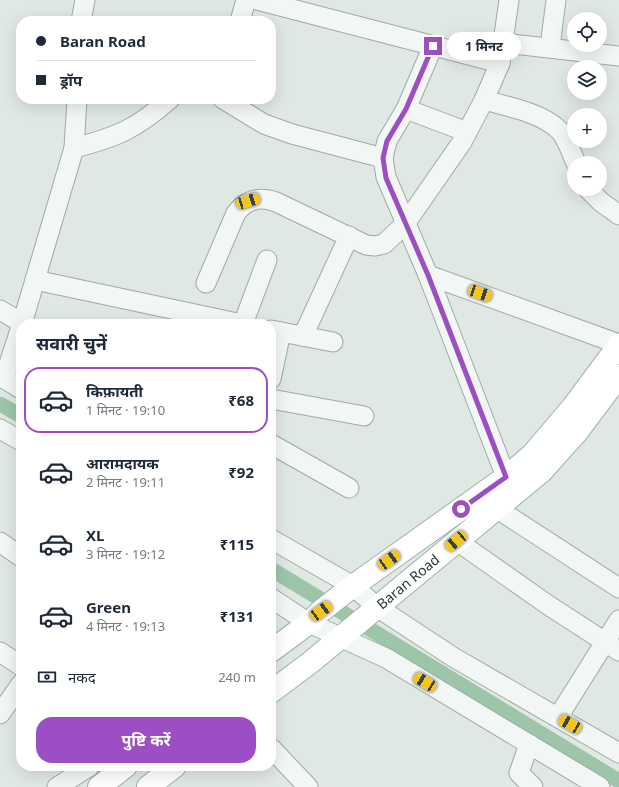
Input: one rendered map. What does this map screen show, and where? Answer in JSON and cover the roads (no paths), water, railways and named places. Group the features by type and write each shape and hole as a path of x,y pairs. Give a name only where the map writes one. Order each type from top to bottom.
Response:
{"main road":[{"name":"Baran Road","path":"276,647 348,590 506,477 532,455 572,408 619,345"},
{"name":"Baran Road","path":"276,688 345,634 542,471 578,432 619,376"},
{"path":"99,787 120,771"},
{"path":"148,787 169,771"}],"street":[{"path":"82,16 85,0"},
{"path":"241,16 246,0"},
{"path":"257,0 500,63"},
{"path":"206,283 236,213 248,201 265,199 366,245 375,246 384,244 405,224 467,132 484,100 500,63 509,0"},
{"path":"550,48 556,0"},
{"path":"504,43 619,56"},
{"path":"433,46 406,109 387,141 383,158 386,178 428,275 506,477"},
{"path":"484,100 526,113 559,130 573,156"},
{"path":"24,319 74,148 77,104"},
{"path":"74,148 100,142 127,132 150,117 163,104"},
{"path":"231,104 264,124 292,134 383,158"},
{"path":"406,109 467,132"},
{"path":"595,196 619,215"},
{"path":"303,336 349,236"},
{"path":"245,319 268,260"},
{"path":"428,275 619,345"},
{"path":"35,280 219,319"},
{"path":"0,310 16,321"},
{"path":"276,331 333,342"},
{"path":"16,353 2,377 16,386"},
{"path":"276,400 364,416"},
{"path":"0,429 16,439"},
{"path":"276,447 349,488"},
{"path":"496,508 619,588"},
{"path":"456,541 548,605 612,646"},
{"path":"0,542 16,553"},
{"path":"276,542 375,609 619,753"},
{"path":"276,600 315,617 345,634 600,787"},
{"path":"558,717 612,646 619,620"},
{"path":"0,652 16,663"},
{"path":"0,714 16,691"},
{"path":"529,744 519,773 533,787"},
{"path":"276,753 308,787"},
{"path":"58,787 82,771"}],"waterway":[{"path":"0,404 16,413"},
{"path":"276,572 619,781"}]}
